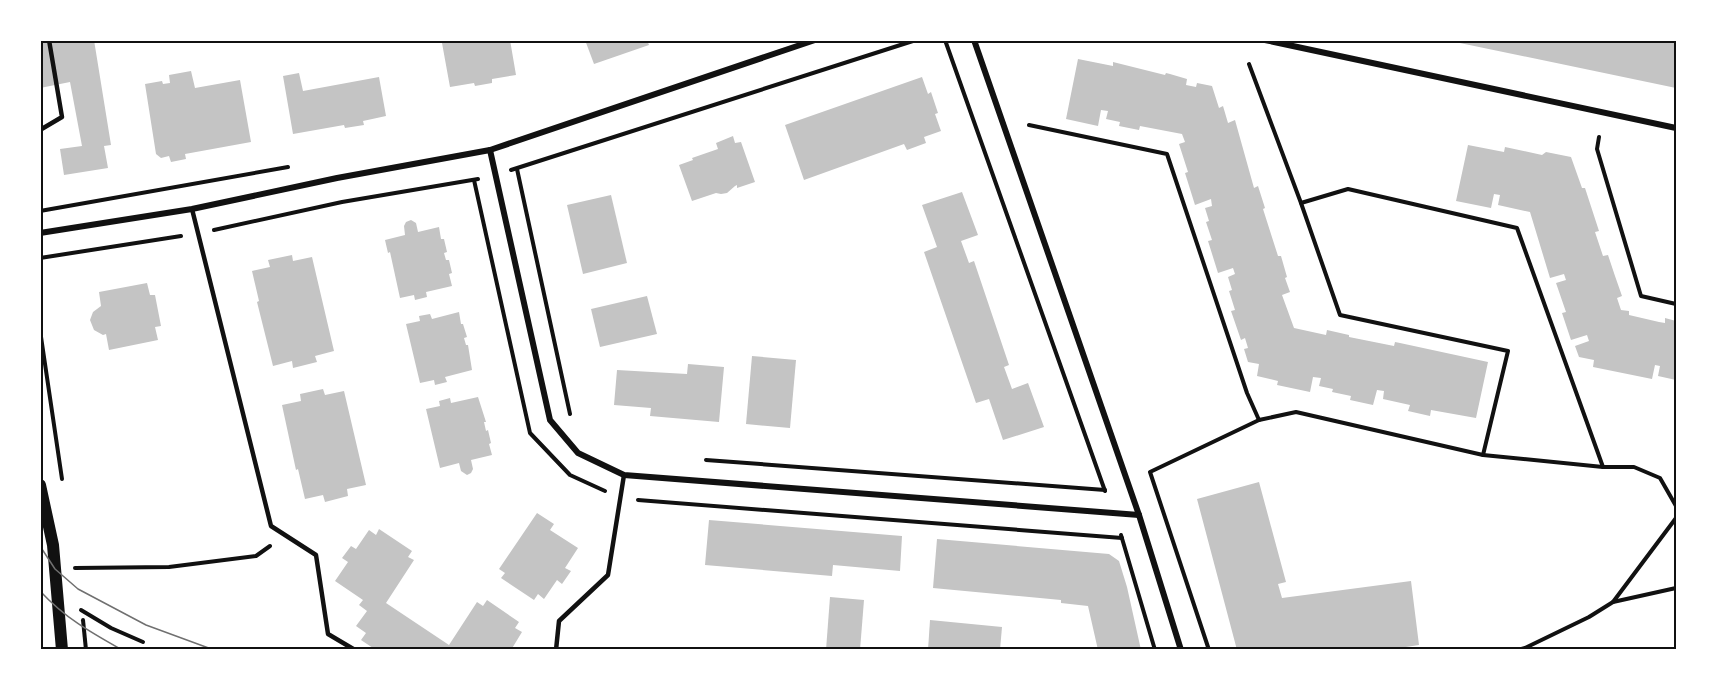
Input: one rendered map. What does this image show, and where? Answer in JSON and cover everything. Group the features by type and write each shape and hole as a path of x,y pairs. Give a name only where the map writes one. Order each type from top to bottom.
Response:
{"main road":[{"path":"40,485 53,545 62,650"}],"street":[{"path":"40,233 192,209 337,178 490,150 815,40"},
{"path":"974,40 1139,515 1181,650"},
{"path":"1265,40 1677,128"},
{"path":"490,150 550,420 578,453 624,475 1139,515"}],"lane":[{"path":"40,130 62,117 49,40"},
{"path":"192,209 271,526 316,555 328,634 355,650"},
{"path":"556,650 559,621 608,574 624,475"}],"path":[{"path":"945,40 1122,538 1155,650"},
{"path":"1249,63 1340,315 1508,351 1483,455"},
{"path":"1029,125 1167,154 1247,393 1259,420"},
{"path":"1599,137 1597,149 1641,296 1677,304"},
{"path":"40,211 296,166"},
{"path":"517,169 571,416"},
{"path":"474,180 530,433 570,475 620,498 1122,538"},
{"path":"1300,203 1348,189 1517,228 1603,467"},
{"path":"40,330 64,488"},
{"path":"1209,650 1150,472 1259,420 1296,412 1483,455 1603,467 1634,466 1660,478 1677,506"},
{"path":"699,460 1105,490"},
{"path":"1613,602 1677,518"},
{"path":"77,578 75,568 169,567 256,556"},
{"path":"1518,650 1589,617 1613,602 1677,588"},
{"path":"80,599 81,610 111,628 143,642"}],"building":[{"path":"40,40 94,40 111,145 104,146 108,168 64,175 60,149 82,146 70,82 40,88"},
{"path":"455,40 510,40 516,75 492,79 492,83 450,87 442,43"},
{"path":"585,40 647,40 649,45 594,64"},
{"path":"1455,40 1676,40 1676,88 1455,42"},
{"path":"1078,59 1113,66 1113,62 1165,75 1166,73 1187,79 1186,85 1196,87 1197,83 1212,86 1219,108 1223,106 1228,123 1235,120 1254,188 1258,186 1265,208 1263,209 1287,277 1285,278 1290,292 1282,295 1294,328 1326,335 1327,330 1394,346 1395,342 1488,362 1476,418 1431,410 1430,416 1408,411 1410,405 1383,399 1384,391 1377,390 1373,405 1350,400 1351,396 1332,392 1333,389 1319,386 1321,378 1313,377 1310,392 1277,385 1278,381 1257,376 1259,364 1248,362 1244,349 1248,348 1245,338 1241,340 1231,311 1235,310 1229,291 1232,290 1228,277 1235,274 1233,268 1218,273 1208,241 1212,240 1206,222 1209,221 1205,208 1212,206 1211,199 1195,205 1179,144 1185,142 1182,134 1140,126 1139,130 1119,126 1120,122 1106,119 1108,111 1101,110 1098,126 1066,119"},
{"path":"191,71 195,88 240,80 251,142 185,154 186,159 171,162 169,156 161,158 156,154 145,84 162,81 163,84 170,83 169,75"},
{"path":"299,73 303,91 379,77 386,116 363,121 364,125 345,128 344,125 293,134 283,76"},
{"path":"922,77 928,94 931,92 941,131 924,137 926,143 907,150 904,144 804,180 785,125"},
{"path":"733,136 735,143 741,142 755,182 737,188 737,185 727,193 716,193 692,201 679,165 718,149 716,143"},
{"path":"1468,145 1504,152 1505,147 1542,155 1546,152 1571,157 1582,188 1585,188 1599,231 1595,232 1603,256 1608,255 1622,296 1617,298 1621,310 1629,311 1629,315 1659,322 1665,323 1665,318 1676,321 1676,380 1658,376 1660,366 1655,365 1652,379 1593,367 1594,360 1579,357 1575,346 1589,341 1587,335 1571,340 1562,313 1566,312 1556,283 1566,280 1564,274 1550,278 1530,212 1498,205 1500,195 1494,194 1491,208 1456,201"},
{"path":"962,192 978,235 961,241 969,263 974,261 1009,365 1004,367 1012,389 1028,383 1044,427 1003,440 989,399 976,403 924,252 937,247 922,205"},
{"path":"611,195 627,263 583,274 567,205"},
{"path":"411,220 416,223 418,232 439,227 447,252 444,253 446,260 449,260 452,273 449,274 452,286 426,292 427,297 415,300 414,295 400,298 390,252 388,253 385,240 405,235 404,226"},
{"path":"292,255 293,261 312,257 334,351 315,356 317,362 293,368 292,361 273,366 257,302 259,301 252,271 270,267 268,260"},
{"path":"147,283 150,295 155,295 161,326 155,327 158,340 109,350 106,334 103,335 94,330 90,320 93,312 101,306 99,292"},
{"path":"647,296 657,334 600,347 591,309"},
{"path":"459,312 467,337 464,338 468,345 472,370 445,377 447,382 435,385 434,380 420,383 406,324 420,321 419,316 430,314 432,319"},
{"path":"752,356 796,360 790,428 746,424"},
{"path":"688,364 724,367 719,422 650,416 651,408 614,405 617,370 687,374"},
{"path":"323,389 325,395 344,391 366,485 347,489 348,496 325,502 323,495 305,499 298,469 296,470 282,405 301,401 300,394"},
{"path":"478,397 486,422 484,422 486,431 488,430 492,455 471,460 473,469 467,475 461,471 459,463 440,468 426,409 440,406 439,401 450,398 451,403"},
{"path":"1259,482 1286,582 1278,584 1282,598 1411,581 1419,645 1386,650 1237,650 1197,499"},
{"path":"537,513 554,524 550,530 578,548 565,568 571,571 562,584 557,580 544,599 538,594 534,600 501,578 505,573 499,569"},
{"path":"709,520 902,536 900,571 833,565 832,576 705,565"},
{"path":"379,529 412,551 408,557 414,560 386,603 449,645 477,602 483,606 487,600 519,622 515,628 522,632 511,650 376,650 361,640 366,633 356,626 367,611 359,605 363,600 335,581 348,562 342,558 351,546 356,549 369,530 376,535"},
{"path":"937,539 1109,554 1119,561 1141,650 1098,650 1088,606 1061,603 1061,600 933,588"},
{"path":"830,597 864,600 860,650 826,650"},
{"path":"930,620 1002,627 1000,650 928,650"}],"tram line":[{"path":"40,546 55,569 78,589 146,625 214,650"},
{"path":"40,591 68,617 122,650"}]}
